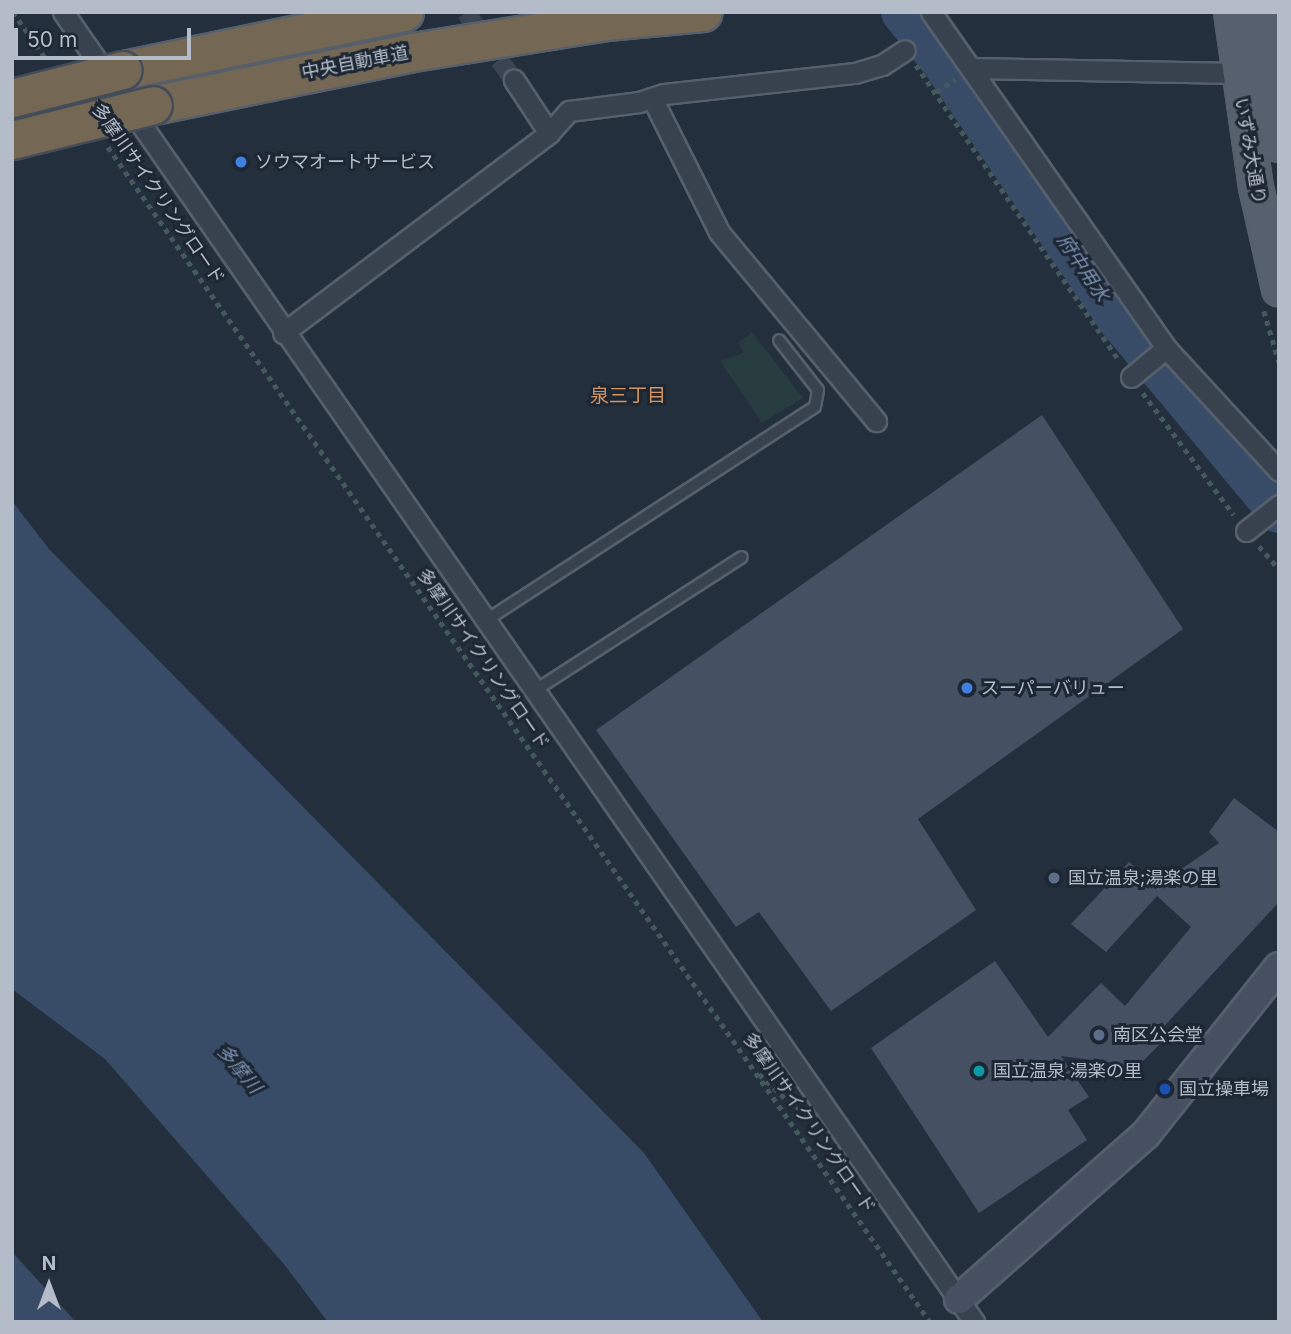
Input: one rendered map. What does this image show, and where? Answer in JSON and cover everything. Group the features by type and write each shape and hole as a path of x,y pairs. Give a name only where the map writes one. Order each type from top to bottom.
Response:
{"highway":[{"path":"12,98 123,70 404,12"},
{"name":"中央自動車道","path":"12,141 153,105 412,52 606,21 703,12"}],"main road":[{"name":"いずみ大通り","path":"1231,12 1237,73 1261,213 1279,289"},
{"name":"いずみ大通り","path":"1263,12 1273,74 1279,145"}],"street":[{"path":"62,12 966,1310 1146,1134 1279,967"},
{"path":"931,12 973,68 1161,352 1279,471"},
{"path":"284,333 549,133 569,111 855,73 882,65 905,50"},
{"path":"973,68 1273,74"},
{"path":"514,80 549,133"},
{"path":"652,98 719,232 876,421"},
{"path":"1135,374 1161,352"},
{"path":"1250,527 1279,505"}],"lane":[{"path":"485,621 815,407 818,390 779,340"},
{"path":"534,692 742,557"}],"path":[{"path":"13,12 49,64"},
{"path":"905,50 1135,374 1279,569"},
{"path":"936,92 944,87"},
{"name":"多摩川サイクリングロード","path":"103,140 930,1322"}],"green space":[{"path":"752,332 803,398 762,423 720,361 743,353 738,343"}],"water":[{"name":"多摩川","path":"12,501 49,549 644,1153 763,1322 328,1322 283,1263 105,1059 12,989"},
{"path":"12,1252 76,1322 12,1322"}],"building":[{"path":"1042,415 1183,629 918,819 976,910 831,1011 759,912 736,927 596,730"},
{"path":"1234,798 1279,832 1279,902 1156,1035 1163,1041 1128,1076 1115,1063 1061,1056 1089,1097 1068,1110 1087,1140 979,1213 871,1048 995,961 1048,1037 1101,983 1125,1006 1191,927 1157,896 1106,952 1071,924 1129,862 1157,886 1219,843 1209,832"}],"waterway":[{"name":"府中用水","path":"902,12 943,63 1119,320 1279,512"}],"tunnel":[{"path":"466,12 514,80"}],"place":[{"name":"ソウマオートサービス","path":"241,162"},
{"name":"スーパーバリュー","path":"967,688"},
{"name":"国立温泉;湯楽の里","path":"1054,878"},
{"name":"南区公会堂","path":"1099,1035"},
{"name":"国立温泉 湯楽の里","path":"979,1071"},
{"name":"国立操車場","path":"1165,1089"}],"district":[{"name":"泉三丁目","path":"628,396"}]}
